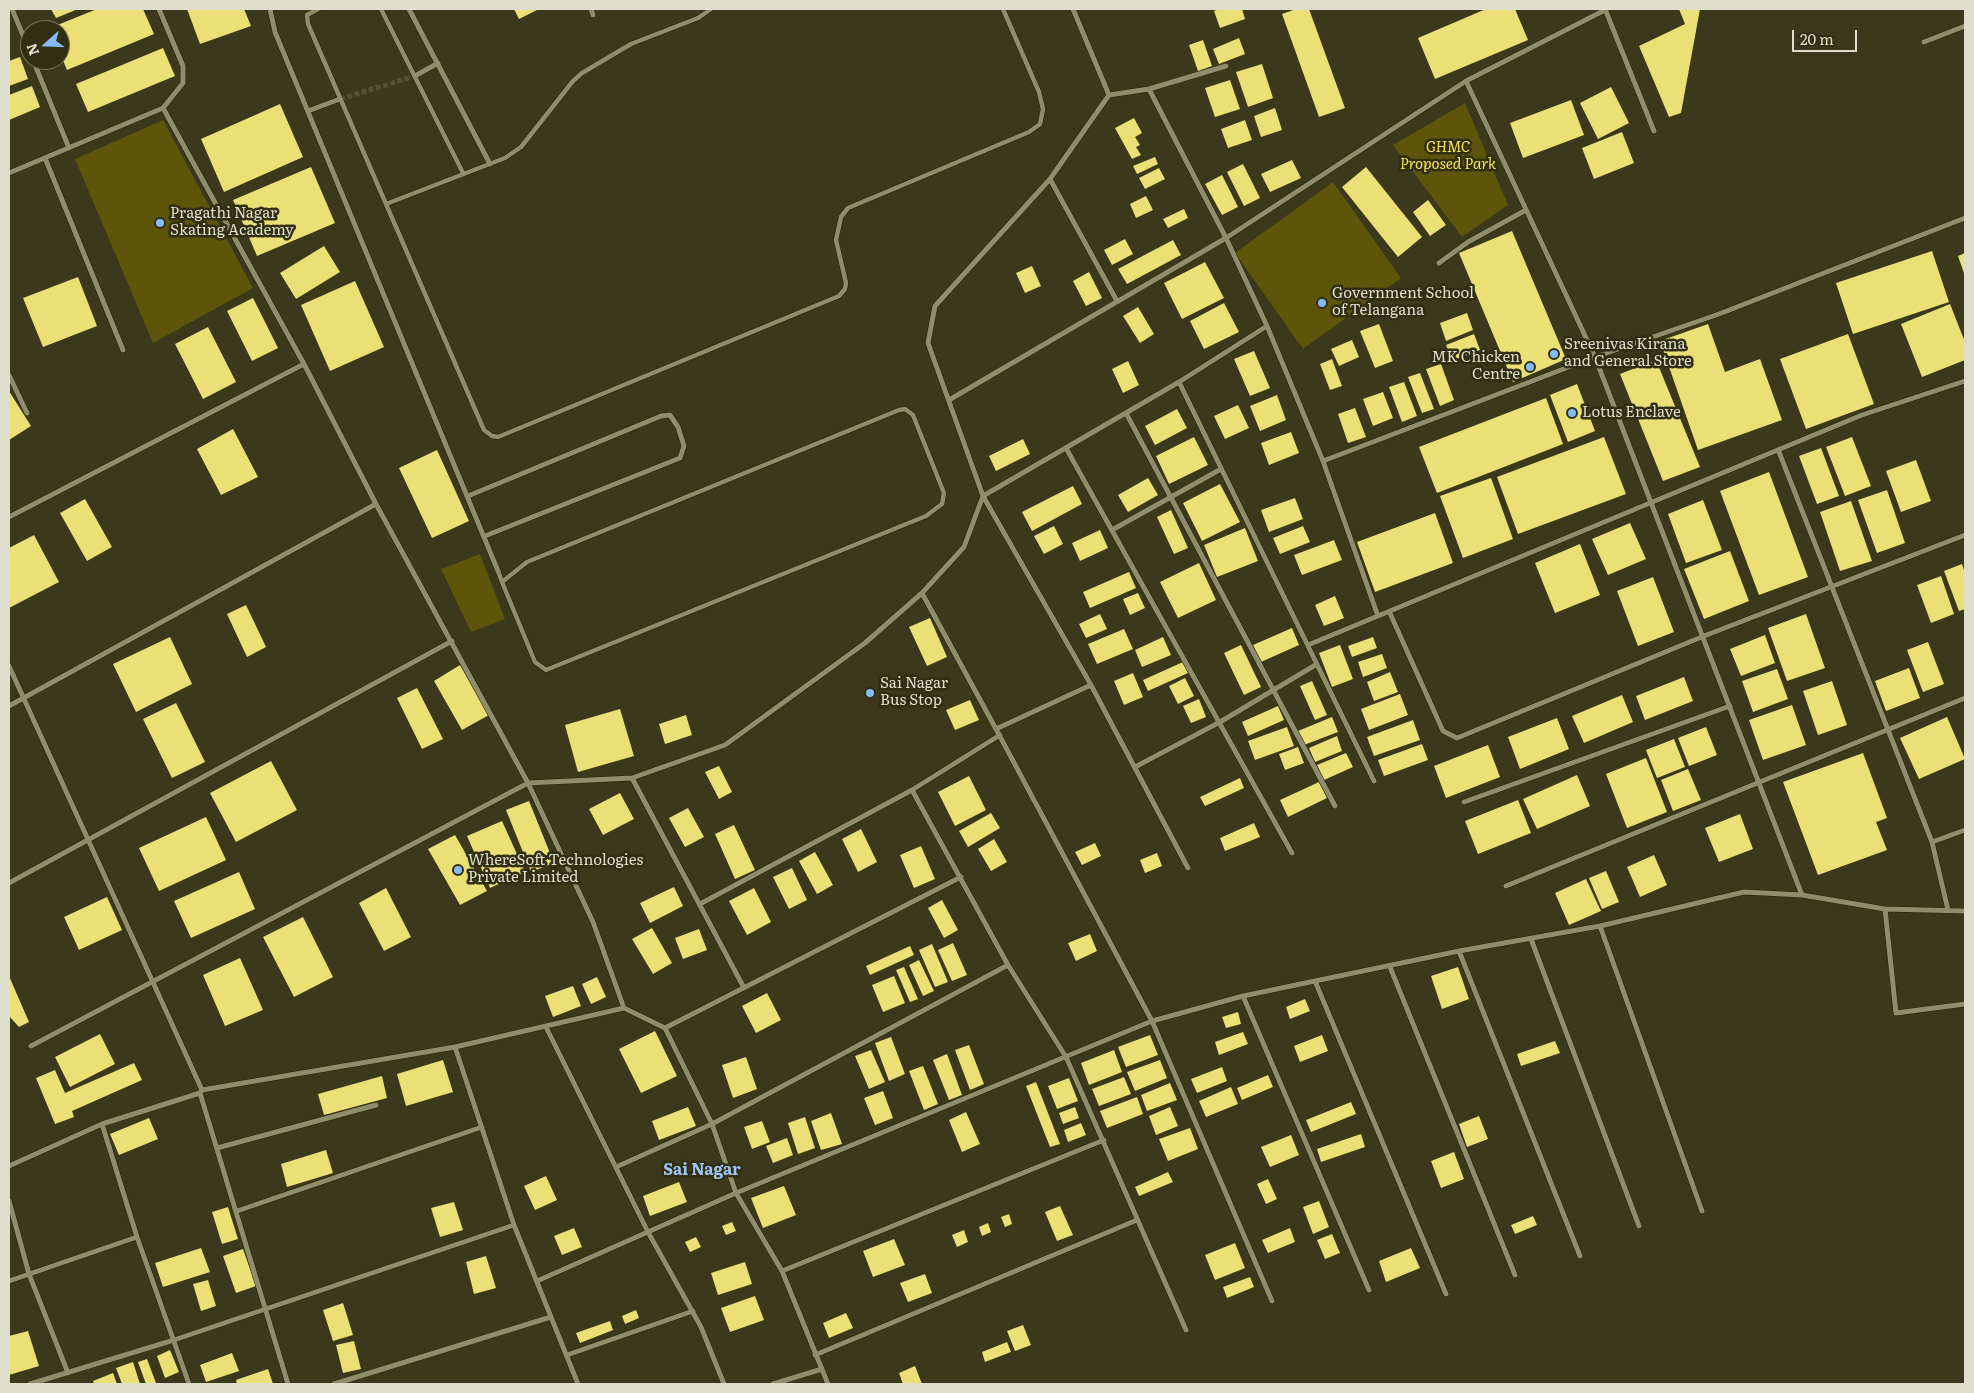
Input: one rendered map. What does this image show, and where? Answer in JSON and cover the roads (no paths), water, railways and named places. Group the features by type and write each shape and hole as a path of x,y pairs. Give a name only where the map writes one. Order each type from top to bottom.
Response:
{"street":[{"path":"12,9 20,28"},
{"path":"9,173 163,108 182,84 183,66 159,9"},
{"path":"270,9 275,32 485,536 502,582 535,662 546,670 926,516 942,504 944,493 913,415 905,409 899,410 527,562 502,582"},
{"path":"318,9 310,12 306,20 484,430 492,436 503,436 839,296 845,289 846,283 836,240 841,218 848,208 1036,128 1043,118 1039,92 1003,9"},
{"path":"381,9 463,173"},
{"path":"409,9 490,164"},
{"path":"591,9 594,15"},
{"path":"386,204 505,158 521,147 573,81 582,73 631,44 698,18 711,9"},
{"path":"1073,9 1109,95"},
{"path":"949,400 1226,238 1466,81 1605,10 1654,131"},
{"path":"1924,42 1965,26"},
{"path":"415,76 438,64"},
{"path":"1188,868 1091,685 983,496 928,343 935,306 1050,178 1109,95 1149,89 1226,66"},
{"path":"37,70 69,148"},
{"path":"1466,81 1595,357 1760,781 1802,895"},
{"path":"1149,89 1226,238 1267,326 1323,461 1378,616"},
{"path":"308,111 340,99"},
{"path":"163,108 304,364 376,504 528,783 593,922 624,1008"},
{"path":"45,158 123,350"},
{"path":"1050,178 1117,301"},
{"path":"1439,263 1468,242 1526,210"},
{"path":"1323,461 1595,357 1719,314 1965,218"},
{"path":"31,1046 528,783 632,778 725,745 865,643 922,593 964,547 983,496 1179,382 1267,326"},
{"path":"9,517 304,364"},
{"path":"9,375 27,413"},
{"path":"1308,645 1652,501 1779,452 1862,416 1965,381"},
{"path":"1179,382 1374,781"},
{"path":"1126,413 1334,806"},
{"path":"468,496 661,416 670,415 678,427 684,452 672,462 485,536"},
{"path":"1066,448 1292,853"},
{"path":"1779,452 1886,730 1932,842 1948,910"},
{"path":"1112,530 1221,468"},
{"path":"9,706 376,504"},
{"path":"1389,611 1443,731 1457,738 1704,636 1965,535"},
{"path":"922,593 1152,1021 1272,1302"},
{"path":"9,884 452,641"},
{"path":"1135,767 1220,722 1317,664"},
{"path":"9,666 25,697 154,982 201,1092 288,1384"},
{"path":"996,728 1091,685"},
{"path":"1506,886 1965,698"},
{"path":"1464,802 1730,706"},
{"path":"700,904 912,790 1000,735"},
{"path":"632,778 743,986"},
{"path":"912,790 1008,965 1066,1057 1186,1330"},
{"path":"1932,842 1965,830"},
{"path":"665,1028 743,986 961,877"},
{"path":"538,1281 736,1193 1152,1021 1243,996 1459,952 1600,926 1744,892 1802,895 1885,909 1965,911"},
{"path":"1885,909 1896,1012 1965,1004"},
{"path":"1600,926 1702,1211"},
{"path":"1531,939 1639,1226"},
{"path":"1459,952 1580,1256"},
{"path":"616,1167 712,1124 1008,965"},
{"path":"1390,967 1515,1275"},
{"path":"1315,981 1446,1294"},
{"path":"1243,996 1369,1290"},
{"path":"9,1166 102,1124 201,1092 455,1047 624,1008 665,1028 712,1124 736,1193 782,1271 828,1384"},
{"path":"546,1027 648,1232 693,1311 724,1384"},
{"path":"455,1047 514,1225 578,1384"},
{"path":"218,1148 376,1105"},
{"path":"102,1124 137,1237 189,1384"},
{"path":"237,1211 482,1126"},
{"path":"782,1271 1104,1140"},
{"path":"9,1201 29,1274 68,1372"},
{"path":"815,1355 1137,1220"},
{"path":"30,1384 174,1340 514,1225"},
{"path":"9,1281 137,1237"},
{"path":"567,1355 693,1311"},
{"path":"334,1384 551,1317"},
{"path":"773,1384 822,1369"}],"tunnel":[{"path":"340,99 415,76"}],"place":[{"name":"Pragathi Nagar Skating Academy","path":"160,223"},
{"name":"Government School of Telangana","path":"1322,303"},
{"name":"Sreenivas Kirana and General Store","path":"1554,354"},
{"name":"MK Chicken Centre","path":"1530,367"},
{"name":"Lotus Enclave","path":"1572,413"},
{"name":"Sai Nagar Bus Stop","path":"870,693"},
{"name":"WhereSoft Technologies Private Limited","path":"458,870"}],"district":[{"name":"Sai Nagar","path":"702,1170"}],"park label":[{"name":"GHMC Proposed Park","path":"1448,156"}]}
